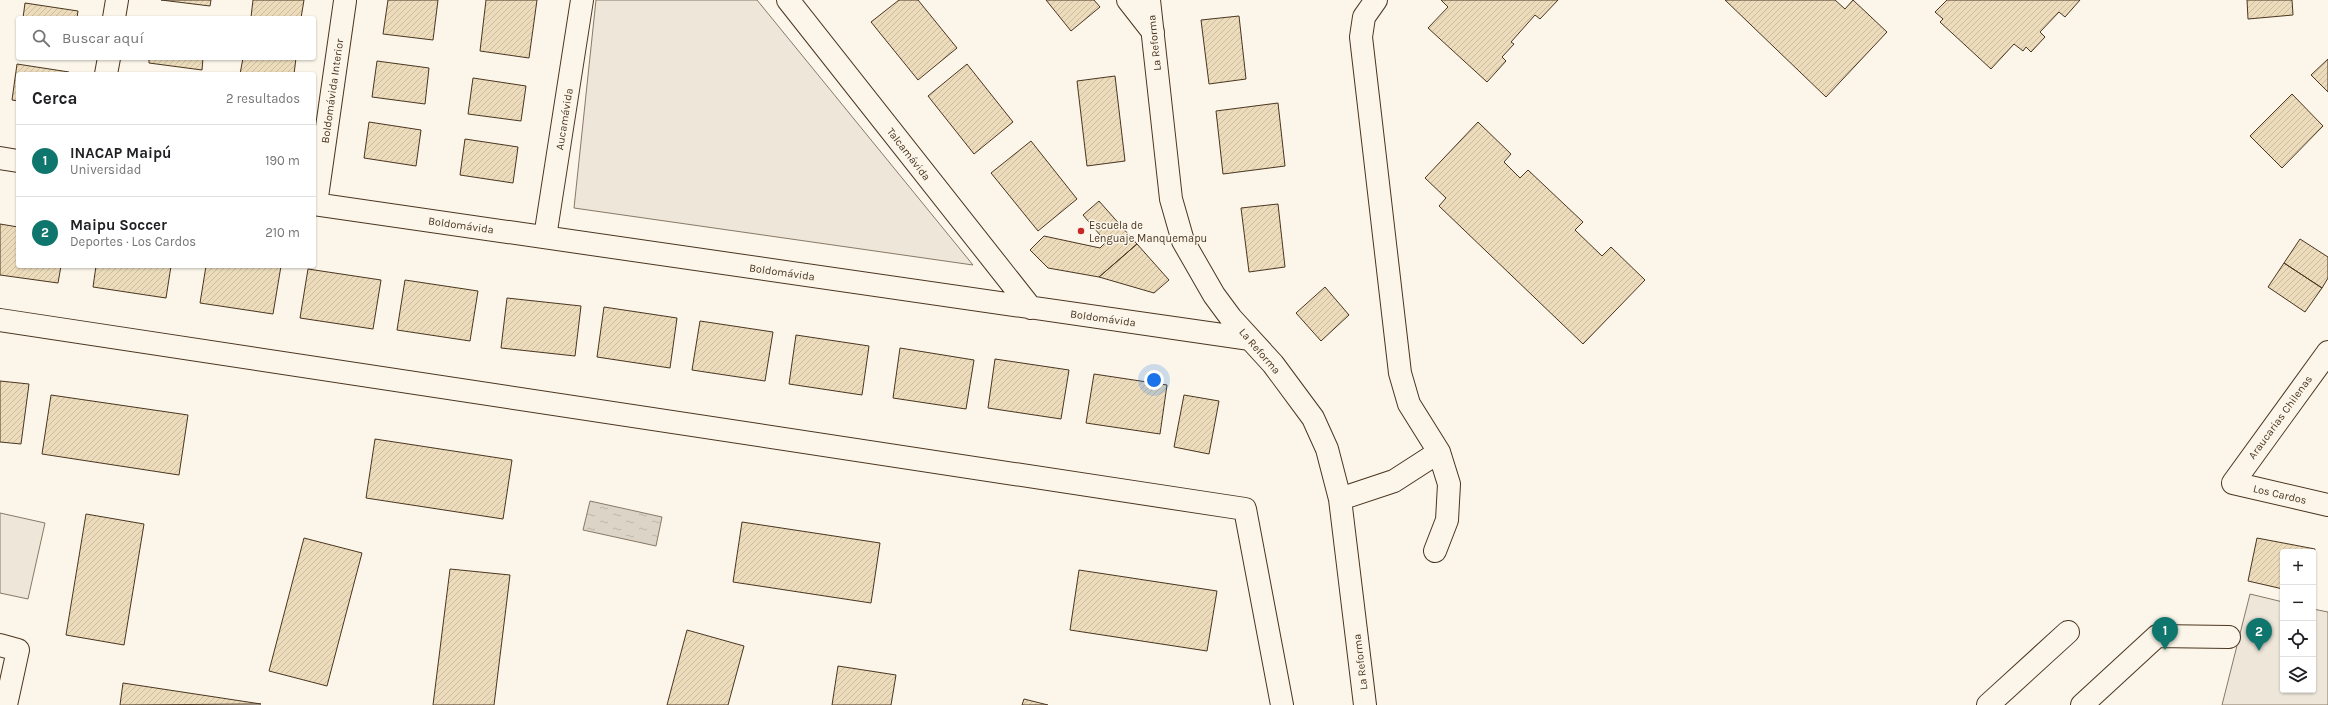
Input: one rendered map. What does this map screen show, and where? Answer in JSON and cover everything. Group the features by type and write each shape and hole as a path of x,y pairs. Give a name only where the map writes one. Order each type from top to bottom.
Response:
{"street":[{"path":"114,16 117,0"},
{"name":"Boldomávida Interior","path":"316,197 345,0"},
{"name":"Aucamávida","path":"545,237 582,0"},
{"name":"Talcamávida","path":"788,0 1031,308"},
{"path":"1128,0 1153,32"},
{"name":"La Reforma","path":"1149,0 1171,199 1183,241 1197,269 1231,318 1290,385 1313,418 1327,449 1340,499 1364,705"},
{"path":"1376,0 1364,18 1361,37 1400,373 1404,393 1412,411 1439,452 1449,484 1447,520 1435,551"},
{"path":"106,72 109,60"},
{"path":"0,158 16,161"},
{"name":"Boldomávida","path":"316,204 1250,339"},
{"path":"0,320 1245,508 1282,705"},
{"name":"Araucarias Chilenas","path":"2233,483 2328,352"},
{"path":"1340,499 1394,481 1439,452"},
{"name":"Los Cardos","path":"2233,483 2328,505"},
{"path":"1988,705 2068,632"},
{"path":"2082,705 2157,636 2229,637"},
{"path":"0,645 18,650 6,705"}],"shaded area":[{"path":"596,0 757,0 973,265 574,208"},
{"path":"0,513 45,523 28,599 0,593"},
{"path":"2250,594 2280,601 2280,693 2316,693 2316,610 2328,612 2328,705 2222,705"}],"water":[{"path":"590,501 662,517 656,546 583,530"}],"building":[{"path":"161,0 211,0 210,6"},
{"path":"253,0 304,0 301,16 251,16"},
{"path":"388,0 438,0 433,40 383,34"},
{"path":"486,0 537,0 529,58 480,51"},
{"path":"899,0 918,0 957,48 918,80 871,22"},
{"path":"1046,0 1094,0 1100,7 1071,31"},
{"path":"1441,0 1558,0 1540,19 1535,15 1511,42 1514,44 1502,57 1506,61 1487,82 1428,28 1448,7"},
{"path":"1725,0 1835,0 1845,9 1853,0 1887,32 1826,97"},
{"path":"1947,0 2080,0 2065,17 2059,12 2040,32 2045,37 2031,52 2026,47 2023,51 2014,44 1991,69 1940,22 1943,19 1935,12"},
{"path":"2247,0 2292,0 2293,15 2248,19"},
{"path":"25,3 78,11 77,16 23,16"},
{"path":"1239,16 1246,79 1209,84 1201,20"},
{"path":"2328,59 2328,92 2311,75"},
{"path":"149,60 203,60 202,70 149,63"},
{"path":"243,60 296,60 294,72 240,72"},
{"path":"377,61 429,68 425,104 372,97"},
{"path":"17,64 69,72 16,72 16,101 12,100"},
{"path":"967,64 1013,122 974,154 928,96"},
{"path":"1115,76 1125,161 1087,166 1077,81"},
{"path":"473,78 526,86 521,121 468,114"},
{"path":"2292,94 2323,126 2282,168 2250,136"},
{"path":"1278,103 1285,166 1223,174 1216,111"},
{"path":"369,122 421,130 416,166 364,158"},
{"path":"1478,122 1511,154 1504,162 1520,178 1528,170 1583,222 1575,230 1602,256 1611,247 1645,280 1583,344 1439,206 1446,198 1425,178"},
{"path":"465,139 518,147 513,183 460,175"},
{"path":"1031,141 1077,199 1038,231 991,173"},
{"path":"1099,201 1137,244 1099,277 1048,268 1030,250 1044,236 1100,248 1106,242 1083,215"},
{"path":"1278,204 1285,267 1249,272 1241,208"},
{"path":"0,224 16,227 16,268 61,268 58,283 0,275"},
{"path":"2300,239 2328,257 2328,278 2322,288 2284,263"},
{"path":"1137,244 1169,280 1154,293 1099,277"},
{"path":"2284,263 2322,288 2305,312 2268,287"},
{"path":"96,268 171,268 166,298 93,287"},
{"path":"206,268 281,268 273,314 200,303"},
{"path":"308,269 381,280 373,329 300,318"},
{"path":"405,280 478,291 470,341 397,330"},
{"path":"1325,287 1349,315 1321,341 1296,313"},
{"path":"507,298 581,306 575,356 501,348"},
{"path":"604,307 677,318 670,368 597,357"},
{"path":"700,321 773,332 765,381 692,370"},
{"path":"796,335 869,346 862,395 789,384"},
{"path":"900,348 974,360 966,409 893,398"},
{"path":"995,359 1069,370 1061,419 988,408"},
{"path":"1094,374 1167,385 1160,434 1086,423"},
{"path":"0,381 29,384 21,444 0,442"},
{"path":"51,395 188,415 179,475 42,454"},
{"path":"1184,395 1219,401 1209,454 1174,447"},
{"path":"375,439 512,460 503,519 366,498"},
{"path":"86,514 144,524 124,645 66,635"},
{"path":"742,522 880,543 871,603 733,582"},
{"path":"304,538 362,553 327,686 269,671"},
{"path":"2257,538 2315,549 2280,549 2280,588 2248,581"},
{"path":"450,569 510,575 494,705 433,705"},
{"path":"1079,570 1217,591 1207,651 1070,630"},
{"path":"687,630 744,646 728,705 667,705"},
{"path":"838,666 896,675 891,705 832,705"},
{"path":"123,683 261,704 120,705"},
{"path":"1024,699 1048,705 1022,705"}],"place":[{"name":"Escuela de Lenguaje Manquemapu","path":"1081,231"},
{"name":"INACAP Maipú","path":"2165,650"},
{"name":"Maipu Soccer","path":"2259,651"}]}
